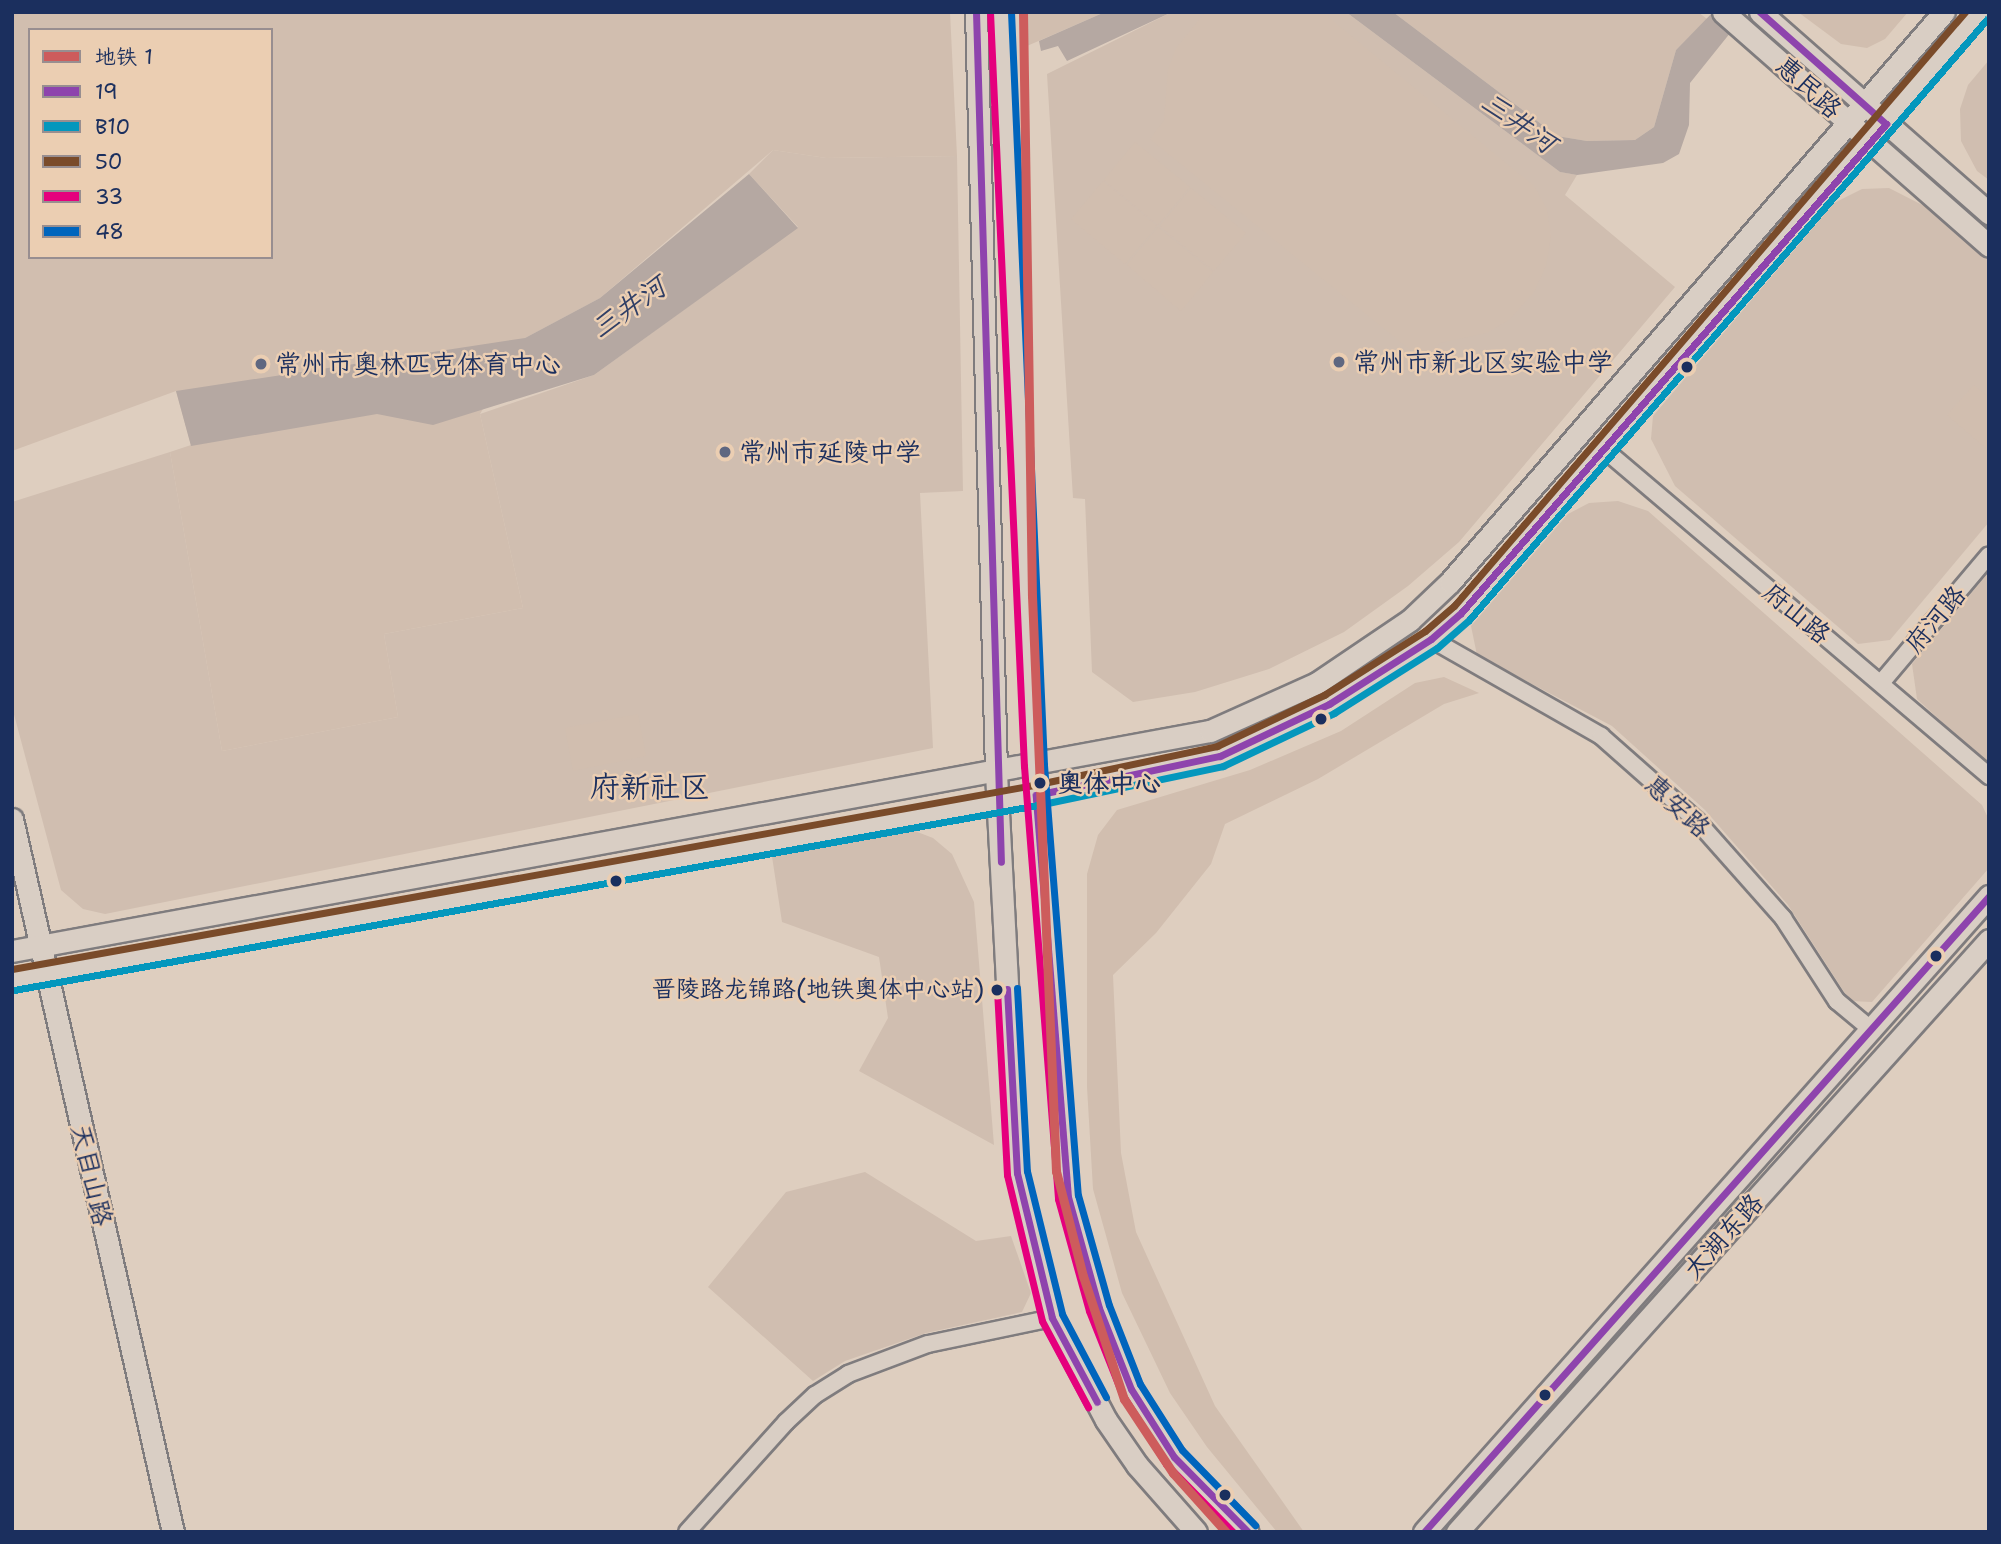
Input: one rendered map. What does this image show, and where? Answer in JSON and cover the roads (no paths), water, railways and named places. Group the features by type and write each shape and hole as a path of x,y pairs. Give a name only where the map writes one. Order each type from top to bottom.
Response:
{"main road":[{"path":"976,12 996,773 1017,1173 1052,1318 1106,1420 1137,1465 1196,1532"},
{"path":"1000,12 1034,766 1068,1197 1099,1308 1131,1389 1174,1457 1248,1532"},
{"name":"惠民路","path":"1723,12 1989,246"},
{"name":"惠民路","path":"1760,12 1989,213"},
{"path":"12,951 996,773 1210,731 1317,683 1410,620 1450,582 1850,124 1944,12"},
{"path":"12,980 1036,795 1220,756 1329,704 1431,639 1461,613 1870,143 1979,12"},
{"name":"天目山路","path":"12,819 44,974 173,1532"},
{"name":"太湖东路","path":"1424,1532 1873,1031 1989,896"},
{"name":"太湖东路","path":"1457,1532 1989,940"}],"street":[{"name":"府山路","path":"1605,450 1989,776"},
{"name":"府河路","path":"1881,683 1989,555"},
{"name":"惠安路","path":"1431,639 1447,652 1601,736 1688,812 1783,918 1838,1001 1873,1031"},
{"path":"687,1532 786,1422 815,1395 848,1374 928,1344 1052,1318"}],"water":[{"path":"1105,12 1172,12 1067,61 1058,46 1041,51 1039,41"},
{"name":"三井河","path":"1346,12 1393,12 1557,136 1587,141 1635,140 1654,127 1676,50 1713,12 1747,12 1690,83 1689,125 1679,154 1663,163 1577,175 1560,172"},
{"name":"三井河","path":"749,174 798,228 594,375 433,425 377,414 191,446 176,391 525,338 600,298"}],"metro line":[{"name":"1","path":"1023,12 1032,596 1056,1171 1083,1276 1124,1399 1173,1473 1226,1532"}],"place":[{"name":"常州市新北区实验中学","path":"1339,362"},
{"name":"常州市奥林匹克体育中心","path":"261,364"},
{"name":"常州市延陵中学","path":"725,452"},
{"name":"奥体中心","path":"1040,783"},
{"name":"晋陵路龙锦路(地铁奥体中心站)","path":"997,990"}],"district":[{"name":"府新社区","path":"650,787"}]}
